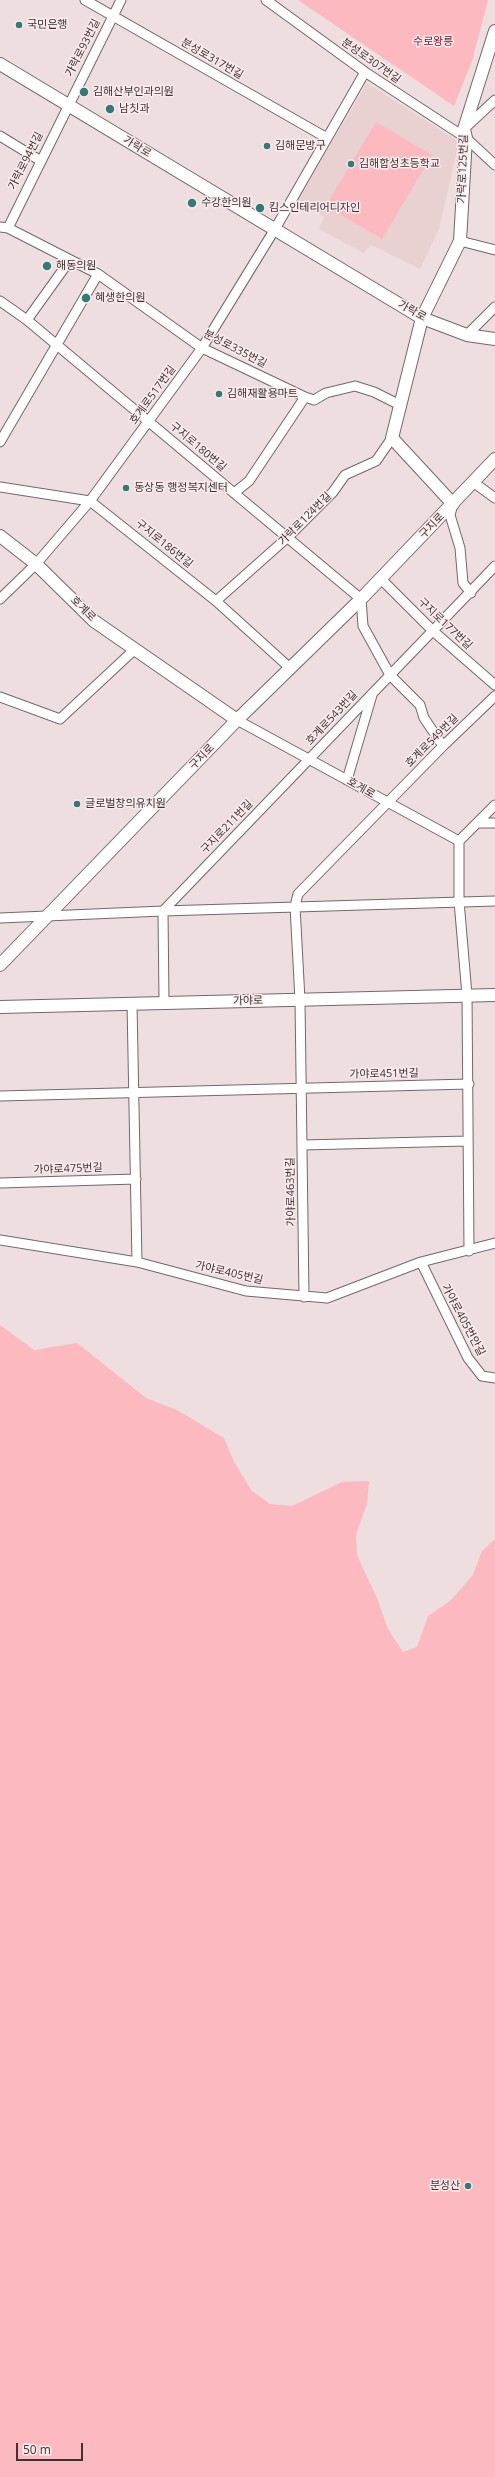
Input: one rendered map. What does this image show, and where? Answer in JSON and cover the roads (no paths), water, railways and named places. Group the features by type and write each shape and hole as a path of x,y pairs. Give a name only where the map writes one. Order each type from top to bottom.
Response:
{"main road":[{"name":"가락로125번길","path":"422,318 460,241 465,133 495,31"},
{"name":"가락로","path":"0,64 67,106 422,318 467,335 495,339"},
{"name":"가락로124번길","path":"392,438 422,318"},
{"path":"392,438 453,504"},
{"name":"구지로","path":"0,965 237,720 361,599 495,459"},
{"name":"호계로","path":"0,536 36,564 94,621 237,720"},
{"name":"가야로","path":"0,1007 495,994"}],"street":[{"name":"분성로317번길","path":"85,0 327,138"},
{"name":"가락로93번길","path":"67,106 121,0"},
{"name":"분성로307번길","path":"266,0 365,72 465,133 495,165"},
{"path":"275,229 365,72"},
{"path":"465,133 495,100"},
{"name":"가락로94번길","path":"4,227 40,161 67,106"},
{"path":"0,136 40,161"},
{"name":"분성로335번길","path":"4,227 98,274 202,348 305,397"},
{"name":"호계로517번길","path":"36,564 90,501 202,348 275,229"},
{"path":"460,241 495,250"},
{"path":"27,320 70,260"},
{"path":"0,442 98,274"},
{"name":"구지로180번길","path":"0,301 27,320 55,346 288,537 361,599"},
{"path":"467,335 495,307"},
{"path":"234,493 249,481 305,397 314,400 326,393 355,386 400,405"},
{"name":"가락로124번길","path":"216,601 288,537 333,492 345,475 376,461 392,438"},
{"path":"473,482 495,498"},
{"name":"구지로186번길","path":"0,487 90,501 216,601 290,668"},
{"name":"구지로","path":"453,504 450,515 460,548 463,583 471,593"},
{"path":"0,599 36,564"},
{"name":"호계로543번길","path":"309,760 373,692 471,593 495,566"},
{"name":"구지로177번길","path":"380,579 433,631 495,685"},
{"path":"361,599 363,626 390,675 420,705 424,718 443,746"},
{"path":"0,697 60,719 134,650"},
{"name":"호계로543번길","path":"347,780 373,692"},
{"name":"호계로549번길","path":"387,803 495,696"},
{"name":"호계로","path":"237,720 459,841"},
{"name":"구지로211번길","path":"163,911 309,760"},
{"path":"300,1000 295,906 298,894 387,803"},
{"path":"469,1251 467,1141 469,1084 467,995 459,901 459,841 495,805"},
{"path":"478,822 495,822"},
{"path":"0,918 46,918 163,911 295,906 495,901"},
{"path":"163,911 164,1002"},
{"name":"가야로463번길","path":"300,1000 304,1297"},
{"path":"132,1003 137,1262"},
{"name":"가야로451번길","path":"300,1088 469,1084"},
{"path":"0,1096 300,1088"},
{"path":"302,1145 467,1141"},
{"name":"가야로475번길","path":"0,1183 136,1179"},
{"name":"가야로405번길","path":"0,1240 137,1262 246,1291 327,1298 421,1262 469,1251 495,1243"},
{"name":"가야로405번안길","path":"421,1262 468,1358 482,1376 495,1378"}],"place":[{"name":"국민은행","path":"19,25"},
{"name":"김해산부인과의원","path":"84,92"},
{"name":"남칫과","path":"110,109"},
{"name":"김해문방구","path":"267,146"},
{"name":"김해합성초등학교","path":"351,164"},
{"name":"수강한의원","path":"192,203"},
{"name":"킴스인테리어디자인","path":"260,208"},
{"name":"해동의원","path":"47,266"},
{"name":"혜생한의원","path":"86,298"},
{"name":"김해재활용마트","path":"219,394"},
{"name":"동상동 행정복지센터","path":"126,488"},
{"name":"글로벌창의유치원","path":"77,804"},
{"name":"분성산","path":"468,2186"}],"park label":[{"name":"수로왕릉","path":"433,42"}]}
